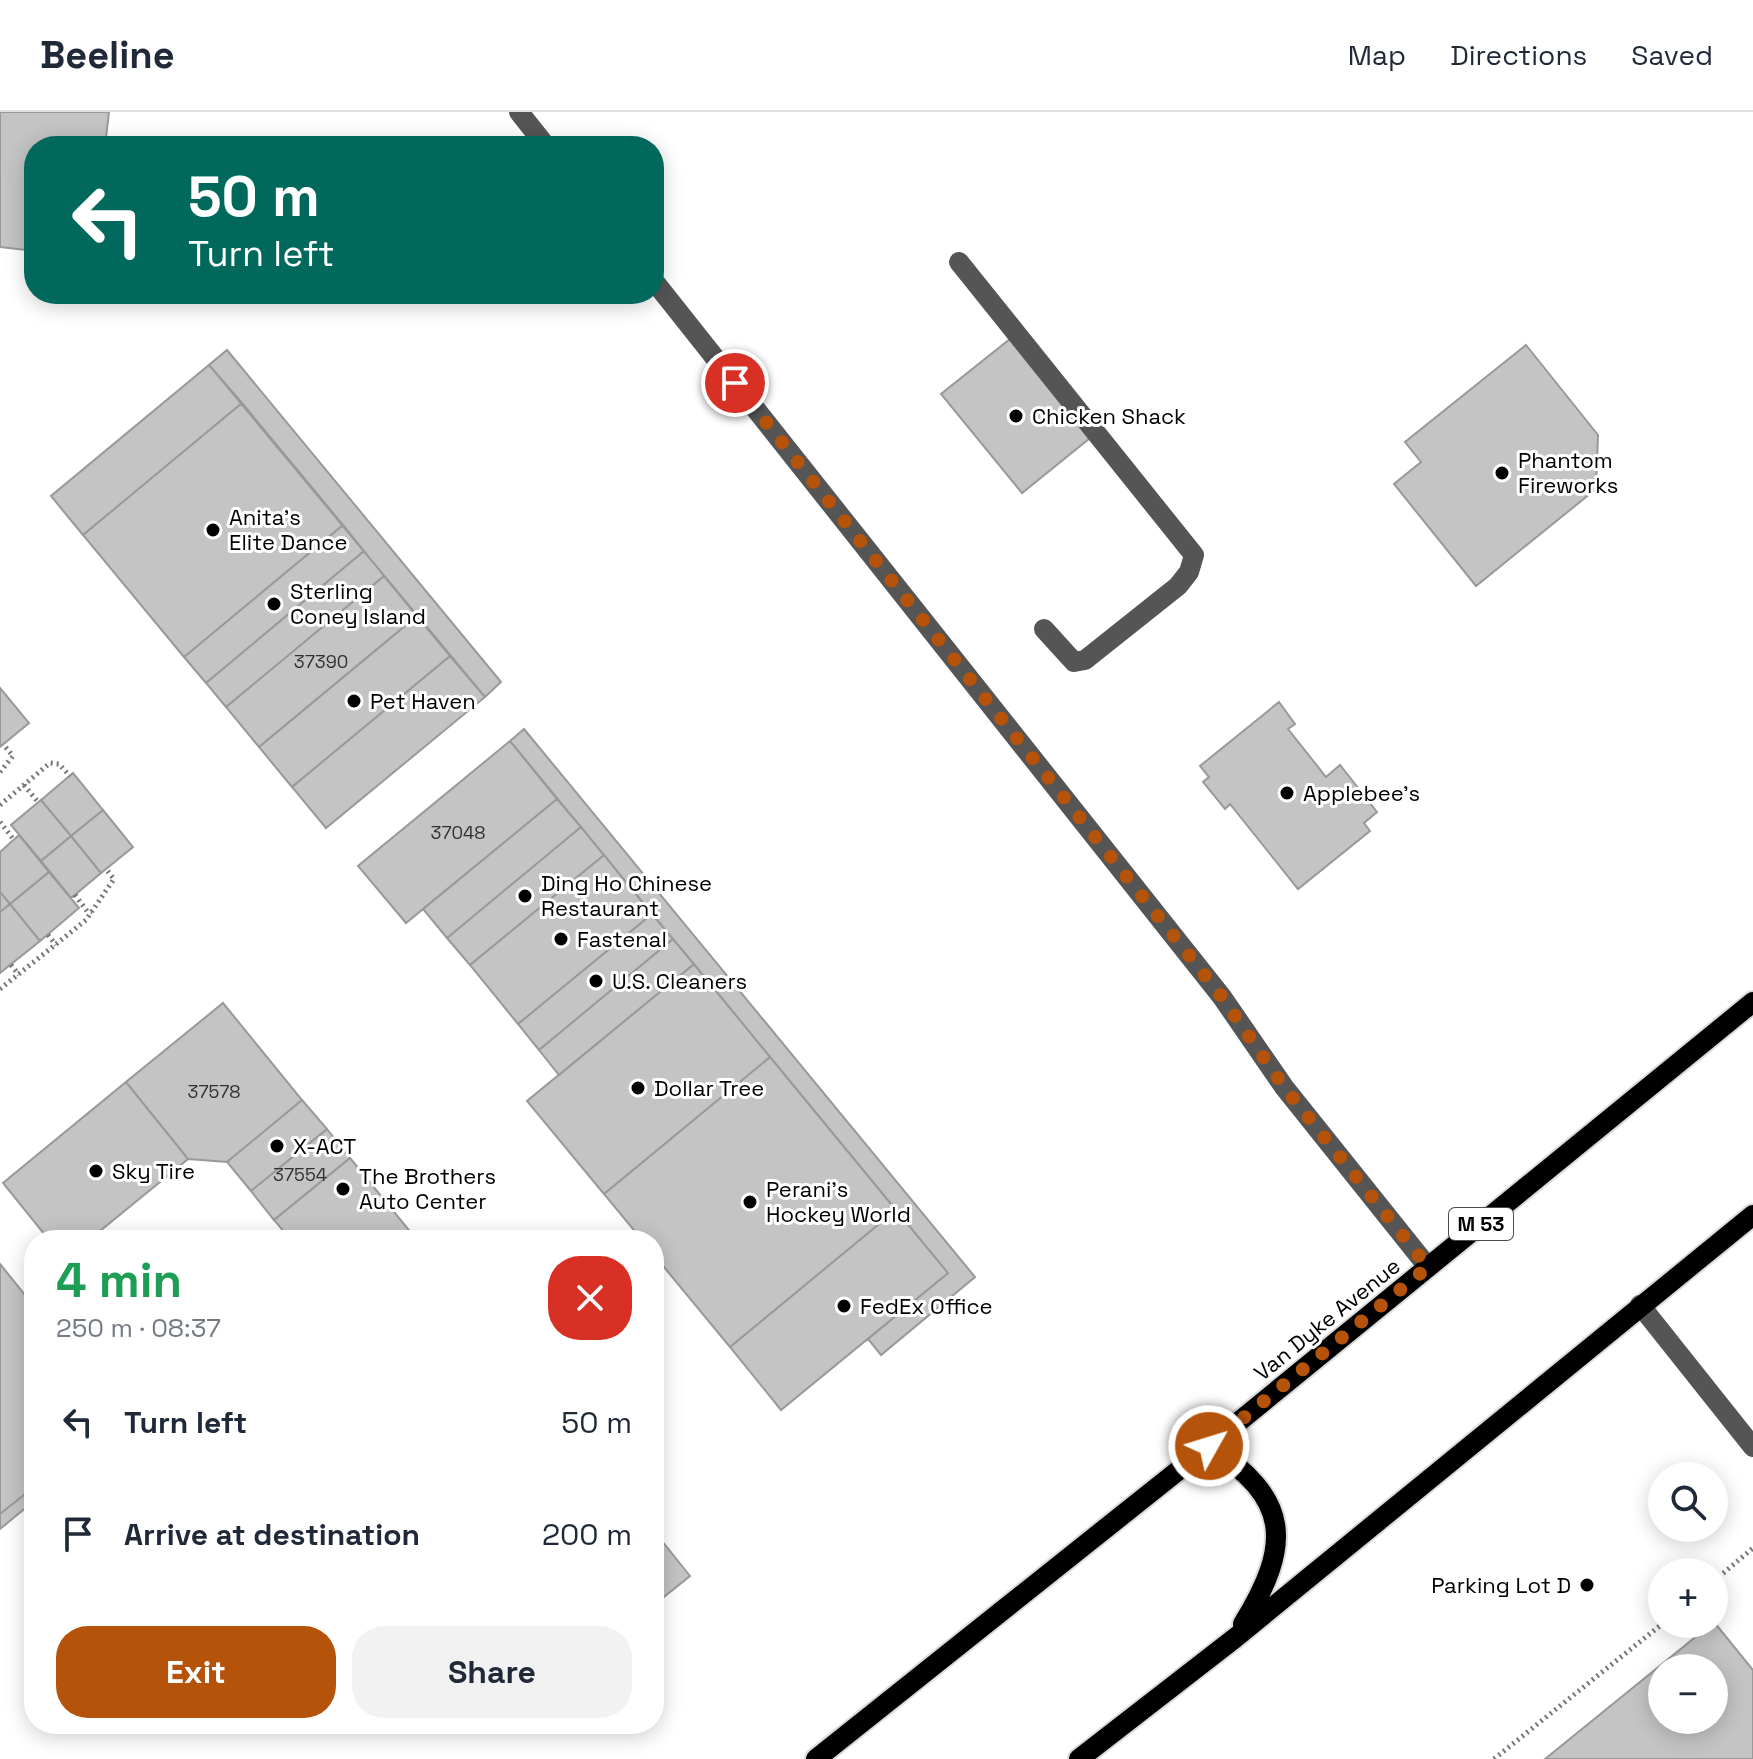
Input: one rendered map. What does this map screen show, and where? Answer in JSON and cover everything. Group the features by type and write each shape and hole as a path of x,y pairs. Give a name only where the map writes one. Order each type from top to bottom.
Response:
{"main road":[{"name":"Van Dyke Avenue","path":"816,1759 1209,1446 1753,1002"},
{"path":"1079,1759 1235,1638 1753,1215"},
{"path":"1209,1446 1234,1461 1254,1480 1269,1501 1276,1529 1274,1559 1263,1590 1235,1638"}],"lane":[{"path":"519,112 538,136"},
{"path":"959,262 1194,555 1189,572 1178,586 1085,660 1074,662 1044,629"},
{"path":"664,294 1222,997 1284,1087 1428,1267"},
{"path":"1640,1305 1753,1447"}],"path":[{"path":"0,772 13,756 3,744"},
{"path":"0,805 50,763 59,764 70,776"},
{"path":"24,785 38,802"},
{"path":"0,822 14,840"},
{"path":"0,989 86,920 114,879 106,869"},
{"path":"75,895 87,911 92,912"},
{"path":"48,935 56,945"},
{"path":"11,965 19,975"},
{"path":"1728,1569 1753,1548"},
{"path":"1494,1759 1648,1635"}],"building":[{"path":"0,112 109,112 106,136 24,136 24,250 0,247"},
{"name":"Chicken Shack","path":"1010,339 1090,438 1022,493 941,394"},
{"name":"Phantom Fireworks","path":"1526,345 1598,435 1596,489 1476,586 1394,484 1421,462 1405,442"},
{"path":"227,350 501,682 485,697 209,365"},
{"path":"209,365 242,403 83,535 51,496"},
{"name":"Anita's Elite Dance","path":"242,403 343,525 184,657 83,535"},
{"name":"Sterling Coney Island","path":"343,525 364,551 206,683 184,657"},
{"path":"364,551 384,576 226,707 206,683"},
{"path":"384,576 417,616 259,747 226,707"},
{"name":"Pet Haven","path":"417,616 450,656 292,787 259,747"},
{"path":"450,656 485,697 326,828 292,787"},
{"path":"0,688 29,723 0,747"},
{"name":"Applebee's","path":"1279,702 1295,724 1288,729 1326,777 1340,765 1377,812 1364,823 1370,831 1298,889 1230,804 1225,809 1203,782 1209,777 1200,766"},
{"path":"524,729 975,1277 881,1355 868,1339 948,1273 510,741"},
{"path":"510,741 557,799 406,923 358,866"},
{"path":"73,773 103,810 71,836 41,800"},
{"path":"557,799 581,827 447,938 423,909"},
{"path":"41,800 71,836 41,861 11,825"},
{"path":"103,810 133,847 101,873 71,836"},
{"name":"Ding Ho Chinese Restaurant","path":"581,827 604,855 470,965 447,938"},
{"path":"19,835 49,872 10,904 0,892 0,852"},
{"path":"71,836 101,873 71,898 41,861"},
{"name":"Fastenal","path":"604,855 652,914 518,1024 470,965"},
{"path":"49,872 79,908 40,941 10,904"},
{"path":"0,892 10,904 0,912"},
{"path":"10,904 40,941 0,973 0,912"},
{"name":"U.S. Cleaners","path":"652,914 673,939 539,1050 518,1024"},
{"path":"673,939 694,964 559,1075 539,1050"},
{"name":"Dollar Tree","path":"694,964 770,1057 604,1194 527,1101"},
{"path":"223,1003 302,1100 227,1162 188,1159 126,1082"},
{"name":"Perani's Hockey World","path":"770,1057 896,1210 730,1347 664,1267 664,1230 634,1230 604,1194"},
{"name":"Sky Tire","path":"126,1082 188,1159 101,1230 41,1230 3,1183"},
{"name":"X-ACT","path":"302,1100 327,1129 251,1191 227,1162"},
{"path":"327,1129 350,1158 274,1220 251,1191"},
{"name":"The Brothers Auto Center","path":"350,1158 409,1230 282,1230 274,1220"},
{"name":"FedEx Office","path":"896,1210 948,1273 781,1410 730,1347"},
{"path":"0,1264 24,1294 24,1495 0,1514"},
{"path":"24,1495 24,1509 0,1529 0,1514"},
{"path":"664,1544 690,1576 664,1597"},
{"path":"1694,1638 1727,1638 1753,1670 1753,1759 1545,1759 1648,1676 1648,1734 1728,1734 1728,1654 1675,1654"}],"place":[{"name":"Chicken Shack","path":"1016,416"},
{"name":"Phantom Fireworks","path":"1502,473"},
{"name":"Anita's Elite Dance","path":"213,530"},
{"name":"Sterling Coney Island","path":"274,604"},
{"name":"Pet Haven","path":"354,701"},
{"name":"Applebee's","path":"1287,793"},
{"name":"Ding Ho Chinese Restaurant","path":"525,896"},
{"name":"Fastenal","path":"561,939"},
{"name":"U.S. Cleaners","path":"596,981"},
{"name":"Dollar Tree","path":"638,1088"},
{"name":"X-ACT","path":"277,1146"},
{"name":"Sky Tire","path":"96,1171"},
{"name":"The Brothers Auto Center","path":"343,1189"},
{"name":"Perani's Hockey World","path":"750,1202"},
{"name":"FedEx Office","path":"844,1306"},
{"name":"Parking Lot D","path":"1587,1585"}],"route":[{"path":"735,383 1222,997 1284,1087 1428,1267 1209,1446"}]}
